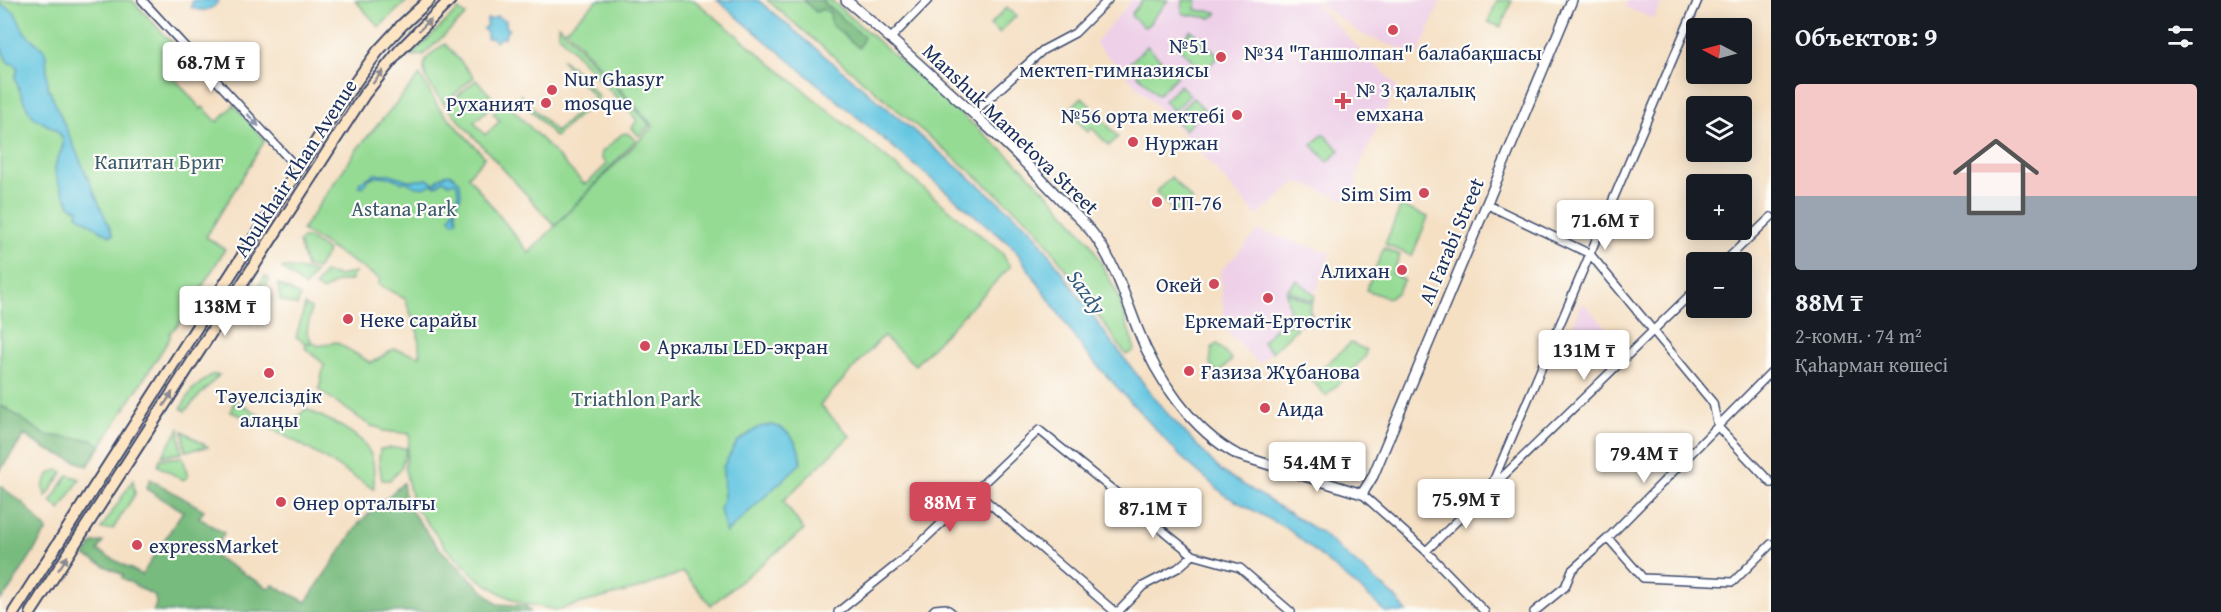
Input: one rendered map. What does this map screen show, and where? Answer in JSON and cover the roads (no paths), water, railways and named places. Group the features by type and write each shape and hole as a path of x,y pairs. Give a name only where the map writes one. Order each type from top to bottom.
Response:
{"main road":[{"name":"Abulkhair Khan Avenue","path":"14,612 344,98 378,51 429,0"},
{"name":"Abulkhair Khan Avenue","path":"31,612 358,104 400,50 450,0"},
{"path":"400,50 402,25"},
{"path":"122,443 134,453"},
{"path":"96,482 110,490"}],"street":[{"path":"142,0 298,169"},
{"name":"Manshuk Mametova Street","path":"846,0 891,38 1026,163 1095,236 1123,286 1138,331 1150,357 1170,391 1188,414 1238,455 1362,494"},
{"path":"891,38 928,0"},
{"path":"973,113 1043,50 1076,33 1108,0"},
{"name":"Al Farabi Street","path":"1362,494 1373,476 1572,0"},
{"path":"1489,491 1698,0"},
{"path":"1486,204 1590,254 1652,332 1713,403 1718,427 1771,483"},
{"path":"1735,252 1771,218"},
{"path":"1426,551 1686,299"},
{"path":"1534,612 1565,587 1572,570 1608,538 1771,372"},
{"path":"838,612 905,558 1039,430 1192,555 1240,568 1291,612"},
{"path":"976,492 1116,612 1143,586 1178,568 1192,555"},
{"path":"1362,494 1426,551 1485,612"},
{"path":"1608,538 1643,578 1733,582 1771,544"},
{"path":"932,612 945,608 951,612"}],"water":[{"path":"193,0 219,0 214,7 203,10 191,7"},
{"path":"717,0 758,0 1032,230 1107,336 1164,410 1221,471 1320,532 1395,597 1407,612 1385,612 1288,529 1226,496 1180,456 1085,352 1014,248"},
{"path":"0,4 14,11 25,33 44,50 48,87 113,235 110,236 77,215 78,209 71,207 61,188 55,169 63,146 62,138 57,131 36,119 25,103 15,78 18,69 14,64 8,63 0,46"},
{"path":"497,16 506,20 506,26 509,29 505,38 500,38 496,42 492,38 487,38 487,33 483,29 487,25 487,19"},
{"path":"375,174 390,174 411,181 427,179 435,184 438,179 447,174 452,175 460,182 461,195 455,209 457,220 454,222 450,219 458,195 455,182 449,184 443,180 436,186 432,184 418,187 405,181 402,183 390,177 381,176 372,177 363,187 359,186 360,182"},
{"path":"773,425 790,434 799,450 801,463 726,533 720,509 724,496 723,467 737,442 759,427"}],"place":[{"name":"№34 \"Таншолпан\" балабақшасы","path":"1393,30"},
{"name":"№51 мектеп-гимназиясы","path":"1221,57"},
{"name":"Nur Ghasyr mosque","path":"552,90"},
{"name":"№ 3 қалалық емхана","path":"1343,101"},
{"name":"Руханият","path":"546,103"},
{"name":"№56 орта мектебі","path":"1237,115"},
{"name":"Нуржан","path":"1133,142"},
{"name":"Sim Sim","path":"1424,193"},
{"name":"ТП-76","path":"1157,202"},
{"name":"Алихан","path":"1402,270"},
{"name":"Окей","path":"1214,284"},
{"name":"Еркемай-Ертөстік","path":"1268,298"},
{"name":"Неке сарайы","path":"348,319"},
{"name":"Аркалы LED-экран","path":"645,346"},
{"name":"Ғазиза Жұбанова","path":"1189,371"},
{"name":"Тәуелсіздік алаңы","path":"269,373"},
{"name":"Аида","path":"1265,408"},
{"name":"Өнер орталығы","path":"281,502"},
{"name":"expressMarket","path":"137,545"}],"park label":[{"name":"Капитан Бриг","path":"159,161"},
{"name":"Astana Park","path":"404,208"},
{"name":"Triathlon Park","path":"636,398"}],"water label":[{"name":"Sazdy","path":"1087,292"}]}
